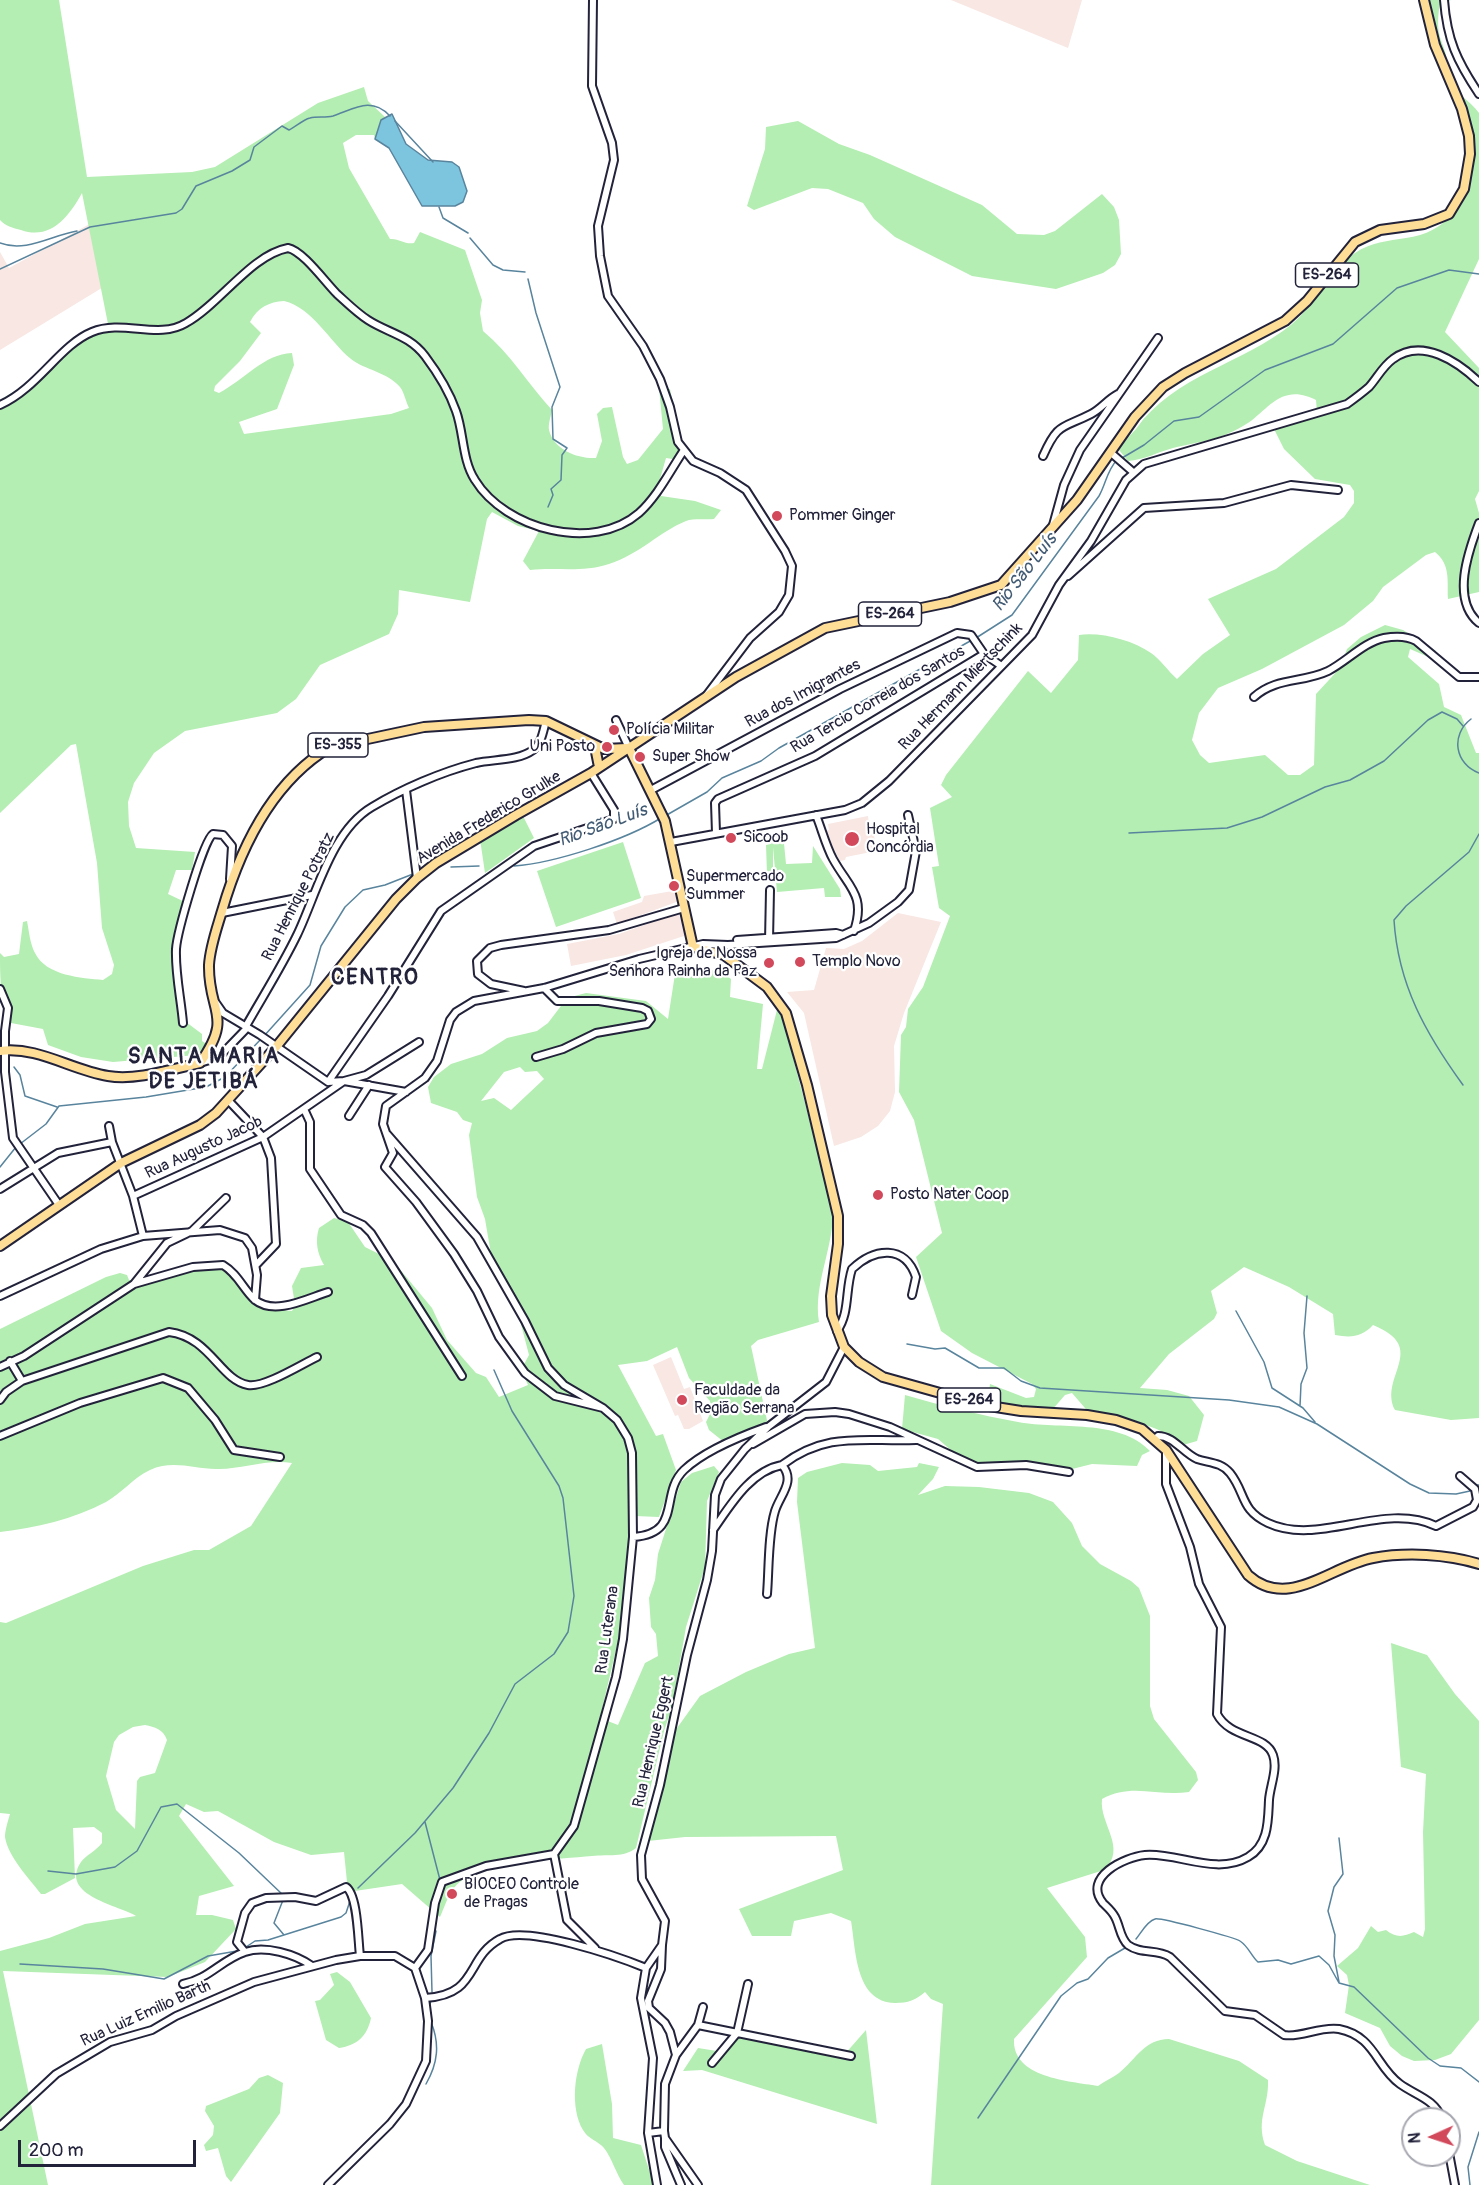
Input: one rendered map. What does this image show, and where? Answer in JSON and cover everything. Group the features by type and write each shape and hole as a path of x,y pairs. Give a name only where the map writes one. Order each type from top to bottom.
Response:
{"main road":[{"name":"ES-264","path":"1056,521 1077,500 1113,454 1136,417 1163,387 1185,373 1285,321 1295,313 1355,242 1380,230 1434,221 1455,207 1464,189 1468,172 1469,136 1462,110 1438,54 1424,0"},
{"name":"Avenida Frederico Grulke","path":"0,1246 121,1163 200,1125 228,1100 396,899 417,878 486,833 591,773 657,732 706,697 818,630 950,602 995,588 1008,580 1056,521"},
{"name":"ES-355","path":"200,1064 216,1039 219,1028 209,962 229,886 257,825 285,787 320,754 330,747 424,727 522,720 546,721 595,747 629,748"},
{"path":"595,747 599,767"},
{"path":"629,748 665,821 693,947"},
{"name":"ES-264","path":"693,947 724,955 766,987 786,1013 838,1216 838,1244 831,1296 832,1315 844,1347 859,1362 883,1377 983,1405 1021,1412 1087,1415 1116,1420 1142,1430 1166,1450 1248,1575 1266,1587 1282,1590 1300,1588 1356,1562 1390,1556 1427,1556 1479,1563"},
{"path":"3,1050 34,1052 75,1068 111,1077 200,1064"}],"street":[{"path":"592,0 592,86 612,143 614,160 598,226 605,284 614,307 643,346 660,379 670,407 678,442 693,461 720,473 746,490 786,551 792,566 789,595 779,612 744,644 706,697"},
{"path":"1444,0 1446,28 1451,45 1479,94"},
{"path":"0,405 37,381 81,338 105,328 176,329 198,315 262,260 288,248 298,252 324,281 369,321 417,345 438,376 457,412 473,477 490,501 509,514 538,527 563,533 595,532 637,514 646,505 684,450"},
{"path":"1056,521 1064,485 1080,450 1158,338"},
{"path":"1113,454 1133,472 1144,464 1203,448 1256,429 1297,421 1347,404 1368,388 1392,359 1400,354 1434,352 1446,356 1479,382"},
{"path":"1043,456 1052,435 1064,424 1093,413 1120,393"},
{"name":"Rua Hermann Miertschink","path":"670,842 853,807 889,781 1037,628 1061,583 1133,472"},
{"path":"1061,583 1144,508 1224,503 1291,485 1338,490"},
{"path":"1479,523 1463,590 1466,606 1479,623"},
{"name":"Rua dos Imigrantes","path":"651,790 957,633 971,635 984,654"},
{"path":"1254,697 1265,688 1279,682 1324,672 1380,639 1393,637 1409,637 1416,641 1459,677 1479,677"},
{"path":"984,654 1000,665"},
{"name":"Rua Tercio Correia dos Santos","path":"716,832 715,803 718,799 815,756 984,654"},
{"path":"616,720 629,748"},
{"name":"Rua Henrique Potratz","path":"200,1064 219,1057 246,1027 297,934 312,895 351,825 369,809 406,790 475,764 529,753 539,744 546,721"},
{"path":"328,1082 388,996 441,910 534,846 614,819 615,812 591,773"},
{"path":"406,790 417,878"},
{"path":"816,815 833,858 857,895 860,914 854,931"},
{"path":"603,1408 555,1396 525,1373 511,1357 465,1271 416,1202 385,1167 393,1153 384,1131 383,1118 386,1106 432,1069 450,1020 456,1012 474,1001 544,988 639,959 693,947 836,933 843,936 854,931 886,912 909,890 916,851 908,815"},
{"path":"183,1023 176,962 177,939 203,849 213,834 223,835 232,846 229,886"},
{"path":"769,939 770,890"},
{"path":"222,913 312,895"},
{"path":"527,992 491,984 478,974 477,961 490,948 501,945 609,930 684,908"},
{"path":"536,1057 563,1049 596,1033 647,1024 651,1020 648,1011 642,1008 599,1001 556,1001 544,988"},
{"path":"0,989 8,1008 3,1050 14,1138 59,1205"},
{"path":"214,1000 223,1013 260,1035 328,1082 344,1081 366,1075 419,1042"},
{"path":"344,1081 406,1092"},
{"name":"Rua Augusto Jacob","path":"133,1196 263,1137 344,1081"},
{"path":"349,1116 369,1085"},
{"path":"228,1100 263,1137 272,1167 276,1244 256,1265"},
{"path":"304,1109 310,1122 310,1169 341,1215 363,1225 371,1233 462,1376"},
{"path":"109,1126 112,1142 133,1196 143,1236"},
{"name":"Rua Luterana","path":"384,1131 477,1237 525,1321 548,1368 564,1385 603,1408 617,1420 628,1438 632,1453 633,1537 623,1639 616,1677 574,1826 554,1854"},
{"path":"0,1189 58,1153 112,1142"},
{"path":"134,1284 167,1243 192,1231 226,1198"},
{"path":"0,1296 101,1249 143,1236 220,1230 245,1238 252,1248 256,1265 255,1300"},
{"path":"837,1332 844,1321 847,1287 852,1269 872,1256 884,1252 895,1252 903,1256 916,1277 912,1295"},
{"path":"0,1367 24,1356 134,1284 193,1267 224,1265 238,1277 255,1300 268,1305 286,1305 328,1292"},
{"path":"0,1400 6,1392 22,1381 170,1332 186,1334 208,1351 234,1378 249,1386 265,1382 317,1357"},
{"name":"Rua Henrique Eggert","path":"676,2055 670,2032 665,2023 649,2008 648,2001 662,1969 665,1921 642,1879 640,1855 660,1785 687,1655 706,1580 715,1495 721,1479 745,1449 768,1427 826,1383 844,1347"},
{"path":"10,1361 22,1381"},
{"path":"0,1436 80,1403 163,1378 188,1388 214,1420 234,1450 280,1457"},
{"path":"745,1449 805,1414 822,1412 849,1414 890,1427 977,1467 1026,1465 1070,1472"},
{"path":"633,1537 647,1536 663,1525 681,1472 742,1436 768,1427"},
{"path":"1155,1439 1158,1436 1165,1436 1196,1458 1223,1466 1231,1474 1249,1510 1281,1528 1321,1528 1389,1518 1423,1520 1436,1526 1467,1511 1477,1500 1475,1490 1460,1476"},
{"path":"713,1530 741,1491 770,1469 782,1465 802,1450 829,1441 917,1440"},
{"path":"1166,1450 1166,1484 1191,1547 1199,1584 1221,1627 1217,1714 1225,1726 1269,1746 1273,1755 1274,1769 1268,1825 1265,1836 1255,1851 1248,1857 1237,1860 1202,1864 1148,1855 1126,1860 1104,1874 1099,1887 1101,1899 1114,1915 1125,1942 1141,1952 1162,1952 1170,1957 1225,2012 1255,2015 1284,2035 1338,2029 1357,2036 1375,2052 1400,2084 1434,2107"},
{"path":"767,1594 774,1513 789,1476 782,1465"},
{"path":"329,2185 390,2124 406,2104 426,2061 428,2021 425,1998 415,1968 428,1950 435,1904 442,1882 486,1866 554,1854 567,1920 595,1948"},
{"path":"245,1952 237,1942 245,1913 252,1903 266,1898 303,1896 316,1901 346,1887 351,1891 356,1912 360,1956"},
{"path":"425,1998 441,1997 454,1992 471,1976 491,1945 509,1934 595,1948 646,1968"},
{"path":"657,2185 648,2133 653,2058 641,1998 646,1968 662,1945"},
{"path":"183,1984 200,1981 245,1952 273,1951 301,1958 312,1966"},
{"name":"Rua Luiz Emilio Barth","path":"0,2126 56,2074 95,2049 152,2030 169,2020 254,1982 360,1956 395,1956 415,1968"},
{"path":"712,2063 737,2033 748,1983"},
{"path":"681,2185 665,2147 665,2084 676,2055 698,2025 703,2007"},
{"path":"698,2025 850,2056"},
{"path":"648,2133 664,2135 698,2185"},
{"path":"1452,2167 1455,2185"}],"shaded area":[{"path":"951,0 1082,0 1068,48"},
{"path":"97,220 128,272 0,350 0,252 9,268"},
{"name":"Hospital Concórdia","path":"868,816 869,824 872,823 876,848 871,849 871,852 846,857 845,860 840,861 824,831 829,830 828,824"},
{"path":"678,890 679,901 617,924 613,912 642,902 644,896"},
{"path":"678,913 687,935 626,955 571,966 567,944 619,934"},
{"path":"898,913 941,922 904,1013 894,1046 895,1092 890,1111 878,1126 861,1137 834,1146 804,1013 787,992 814,990 826,948 844,949 862,941"},
{"name":"Faculdade da Região Serrana","path":"671,1357 684,1389 690,1387 703,1421 689,1429 684,1429 678,1415 675,1416 653,1365"}],"green space":[{"path":"0,0 59,0 87,177 192,172 215,167 318,103 364,87 368,101 385,117 375,139 374,135 356,135 343,143 349,168 390,239 414,243 420,232 465,250 482,300 480,313 483,331 502,349 552,410 549,430 556,443 575,455 596,458 602,441 597,414 603,408 612,407 623,457 627,464 638,460 663,429 659,388 670,389 679,431 679,460 666,458 660,479 661,496 695,501 721,510 714,519 689,520 676,526 630,555 609,564 579,569 530,570 523,561 539,531 518,526 492,512 487,519 470,602 399,590 398,614 389,634 320,665 296,699 277,713 185,731 154,753 134,783 128,802 129,826 136,848 195,852 192,870 176,870 168,894 187,903 178,945 185,1007 178,1013 182,1019 202,1034 202,1041 208,1045 197,1055 113,1062 81,1057 48,1045 43,1029 11,1023 5,1010 1,991 0,953 4,957 19,954 23,922 27,921 35,953 47,967 75,977 103,980 112,974 114,965 102,928 97,863 76,744 71,745 0,813 0,400 34,378 76,336 108,324 82,193 72,210 58,224 42,232 15,228 0,220","holes":["284,301 304,310 351,359 395,382 401,389 409,408 391,414 244,434 239,422 277,409 294,365 292,353 272,358 219,393 214,391 215,386 240,361 261,333 250,322 257,313 264,306 273,303"]},
{"path":"1424,0 1451,0 1440,4 1438,16 1439,33 1447,60 1446,76 1454,88 1479,113 1479,259 1445,332 1479,368 1479,491 1475,499 1479,513 1479,592 1448,599 1444,562 1435,552 1426,555 1383,587 1373,601 1344,625 1262,669 1218,688 1199,713 1192,740 1200,755 1209,763 1265,755 1288,775 1300,775 1314,765 1316,694 1340,668 1347,649 1361,637 1385,625 1403,630 1436,651 1433,659 1410,649 1408,657 1439,684 1444,707 1461,715 1476,753 1479,753 1479,1418 1451,1420 1395,1410 1392,1386 1401,1353 1398,1343 1390,1334 1373,1325 1356,1336 1335,1335 1333,1314 1289,1287 1244,1267 1211,1291 1217,1313 1214,1319 1169,1354 1140,1388 1167,1390 1189,1396 1204,1415 1197,1441 1183,1445 1161,1431 1140,1423 1091,1415 1072,1393 1065,1395 1046,1417 987,1408 990,1384 1026,1398 1034,1397 1036,1389 1032,1384 972,1353 941,1331 916,1257 942,1233 914,1120 899,1092 901,1035 906,1027 908,1009 923,987 950,916 939,908 932,867 939,866 930,808 952,797 941,785 946,775 1028,671 1051,693 1078,660 1079,635 1088,634 1126,641 1143,648 1158,658 1177,679 1203,654 1230,635 1208,599 1276,569 1344,517 1354,503 1354,491 1350,485 1315,479 1284,449 1273,427 1302,422 1317,412 1316,400 1303,395 1292,394 1276,400 1249,422 1217,438 1128,461 1119,450 1152,411 1170,395 1273,338 1292,324 1308,307 1337,268 1355,253 1373,244 1420,235 1433,230 1453,214 1466,191 1469,178 1470,137 1463,115 1439,62"},
{"path":"798,121 839,144 870,155 982,205 1017,234 1044,235 1055,231 1102,194 1114,207 1119,220 1121,254 1115,265 1103,273 1056,289 972,276 895,237 874,219 863,203 828,189 812,188 754,210 747,206 765,149 766,127"},
{"path":"522,814 534,838 485,873 480,839"},
{"path":"772,833 783,833 786,864 812,863 813,846 840,889 841,897 825,897 824,888 777,892 773,847 773,873 767,874 766,845 773,843"},
{"path":"623,842 641,898 556,927 537,871"},
{"path":"701,968 721,972 731,979 730,997 763,1004 757,1069 762,1069 778,1006 833,1209 819,1294 819,1322 758,1340 751,1346 768,1425 724,1442 709,1430 706,1422 711,1412 710,1401 689,1378 677,1347 647,1361 618,1365 656,1436 663,1434 676,1470 659,1517 635,1516 619,1637 600,1718 618,1725 645,1663 658,1656 656,1634 651,1627 649,1598 655,1580 658,1554 681,1482 692,1473 714,1466 719,1472 707,1501 705,1567 686,1627 672,1707 664,1731 636,1848 621,1854 524,1862 472,1875 461,1881 454,1889 440,1917 402,1884 348,1892 344,1852 311,1855 274,1842 218,1811 204,1812 186,1804 179,1816 234,1886 199,1896 196,1915 212,1915 233,1920 236,1929 205,1962 168,1977 3,1971 48,2185 0,2185 0,1951 49,1938 85,1924 136,1916 95,1898 78,1883 76,1874 81,1862 102,1843 102,1833 94,1827 73,1828 75,1878 45,1894 41,1894 10,1852 5,1837 10,1814 0,1813 0,1622 6,1623 143,1566 194,1550 209,1550 251,1526 292,1463 273,1462 219,1469 176,1465 159,1467 144,1473 106,1502 81,1513 40,1525 0,1532 0,1329 106,1277 120,1273 127,1275 129,1280 135,1281 206,1262 221,1267 260,1308 292,1311 295,1305 292,1286 301,1268 324,1265 317,1247 319,1228 334,1218 348,1222 365,1247 393,1261 432,1308 447,1340 476,1373 486,1377 499,1397 528,1385 521,1370 529,1355 517,1309 493,1266 485,1219 477,1197 469,1135 472,1123 463,1120 457,1112 431,1103 428,1087 434,1077 451,1064 482,1054 507,1038 537,1031 548,1023 567,998 586,993 646,1001 668,1019 675,974","holes":["520,1067 525,1072 537,1071 544,1079 511,1110 494,1098 481,1101 504,1072","145,1725 158,1729 167,1740 155,1773 140,1777 137,1781 135,1829 116,1810 106,1776 114,1742 119,1735 133,1727"]},
{"path":"905,1395 1018,1422 1105,1429 1137,1441 1150,1451 1142,1455 1137,1466 1092,1464 1072,1469 1049,1464 997,1467 966,1463 938,1439 902,1429"},
{"path":"842,1463 870,1465 878,1471 917,1467 919,1463 939,1467 933,1479 918,1495 945,1486 979,1487 1029,1493 1053,1502 1072,1523 1082,1546 1100,1564 1139,1588 1150,1616 1150,1706 1154,1719 1196,1772 1198,1780 1189,1792 1124,1791 1102,1799 1104,1818 1113,1844 1111,1862 1104,1870 1047,1888 1085,1937 1087,1957 1014,2039 1016,2052 1022,2062 1032,2070 1044,2075 1098,2086 1119,2073 1147,2046 1161,2040 1169,2039 1239,2061 1268,2080 1262,2120 1265,2145 1297,2161 1370,2185 931,2185 943,2004 931,1999 925,1992 912,2000 900,2003 882,2000 872,1994 860,1972 851,1921 831,1913 794,1921 791,1936 752,1936 739,1909 843,1870 836,1836 685,1837 648,1841 672,1735 700,1696 746,1672 789,1654 815,1648 797,1502 798,1478 807,1472"},
{"path":"1391,1643 1427,1655 1455,1694 1479,1721 1479,2020 1451,2054 1435,2060 1414,2061 1402,2056 1390,2046 1380,2028 1345,2013 1349,1985 1347,1975 1337,1966 1358,1948 1371,1926 1378,1932 1386,1930 1400,1936 1414,1932 1423,1937 1425,1929 1423,1832 1426,1774 1401,1767"},
{"path":"337,1972 350,1982 371,2018 367,2030 360,2039 351,2045 339,2048 326,2040 315,2001 320,2000 334,1985 330,1974"},
{"path":"866,2030 877,2124 702,2070 683,2071 698,2048 723,2052 738,2036 844,2055"},
{"path":"602,2044 612,2104 613,2138 641,2145 654,2185 624,2185 604,2148 585,2133 579,2121 575,2089 579,2067 586,2049"},
{"path":"268,2075 283,2083 280,2113 231,2182 226,2176 218,2148 206,2151 204,2145 213,2135 214,2126 205,2111 206,2106 249,2089 259,2078"}],"water":[{"path":"392,114 406,144 428,160 452,162 459,167 467,191 463,202 455,206 422,206 389,148 375,139 381,120"}],"waterway":[{"path":"0,269 90,227 176,213 182,209 196,186 232,171 250,160 254,147 282,126 289,130 310,118 333,116 369,105 383,110 390,116"},
{"path":"395,121 433,162"},
{"path":"439,207 443,218 468,233"},
{"path":"0,243 10,246 29,245 77,231"},
{"path":"470,238 493,265 503,270 525,272"},
{"name":"Rio São Luís","path":"1122,458 1144,445 1174,421 1199,417 1265,370 1333,344 1397,288 1449,270 1479,274"},
{"path":"528,279 536,313 560,387 552,407 553,439 567,448 562,455 561,480 551,489 553,495 548,507"},
{"name":"Rio São Luís","path":"976,638 1012,615 1099,496 1117,460"},
{"name":"Rio São Luís","path":"665,816 707,792 722,778 761,761 779,748 972,640"},
{"path":"1129,833 1227,828 1262,817 1325,787 1350,780 1384,761 1428,720 1442,712 1457,719 1463,726"},
{"path":"1471,719 1460,733 1458,749 1465,763 1479,773"},
{"name":"Rio São Luís","path":"514,866 549,860 589,849 629,834 661,818"},
{"path":"1463,1085 1437,1047 1416,1008 1401,966 1394,920 1406,906 1469,852 1479,834"},
{"name":"Rio São Luís","path":"451,867 479,866"},
{"name":"Rio São Luís","path":"264,1036 310,985 321,946 345,907 363,890 385,885 413,874"},
{"name":"Rio São Luís","path":"20,1144 46,1124 59,1106 146,1097 206,1087 225,1077 261,1039"},
{"path":"14,1067 20,1075 25,1096 57,1107"},
{"name":"Rio São Luís","path":"0,1167 16,1147"},
{"path":"1300,1406 1301,1384 1307,1368 1304,1333 1307,1296"},
{"path":"1236,1311 1264,1362 1272,1388 1303,1408 1315,1422"},
{"path":"907,1344 935,1349 945,1348 979,1368 1004,1368 1021,1381 1040,1388 1229,1400 1279,1407 1317,1424 1410,1484 1429,1493 1456,1494 1470,1491"},
{"path":"358,1888 415,1833 453,1788 489,1733 515,1684 554,1654 568,1632 574,1596 563,1498 559,1486 512,1411 494,1370"},
{"path":"48,1871 76,1874 115,1867 137,1851 161,1807 177,1804 239,1853 283,1895"},
{"path":"425,1822 440,1880"},
{"path":"1339,1838 1343,1874 1334,1887 1328,1911 1335,1935 1334,1956 1339,1982"},
{"path":"246,1947 255,1941 268,1940 341,1917 346,1913 351,1898"},
{"path":"283,1900 274,1923 284,1935"},
{"path":"1136,1939 1149,1922 1160,1919 1240,1941 1258,1962 1278,1960 1291,1964 1319,1956 1329,1965 1339,1983 1354,1987 1428,2058 1440,2066 1461,2068 1479,2082"},
{"path":"432,1992 431,1956 436,1931"},
{"path":"978,2118 1061,1996 1077,1983 1088,1979 1108,1958 1125,1948"},
{"path":"20,1964 103,1969 164,1979 208,1956 237,1951"},
{"path":"429,2008 431,2000"},
{"path":"426,2084 433,2069 437,2046 431,2022"},
{"path":"1470,2185 1468,2167 1479,2132"}],"place":[{"name":"Pommer Ginger","path":"777,516"},
{"name":"Polícia Militar","path":"614,730"},
{"name":"Uni Posto","path":"607,747"},
{"name":"Super Show","path":"640,757"},
{"name":"Sicoob","path":"731,838"},
{"name":"Hospital Concórdia","path":"852,839"},
{"name":"Supermercado Summer","path":"674,886"},
{"name":"Templo Novo","path":"800,962"},
{"name":"Igreja de Nossa Senhora Rainha da Paz","path":"769,963"},
{"name":"Posto Nater Coop","path":"878,1195"},
{"name":"Faculdade da Região Serrana","path":"682,1400"},
{"name":"BIOCEO Controle de Pragas","path":"452,1894"}],"district":[{"name":"CENTRO","path":"375,978"},
{"name":"SANTA MARIA DE JETIBÁ","path":"204,1070"}]}
